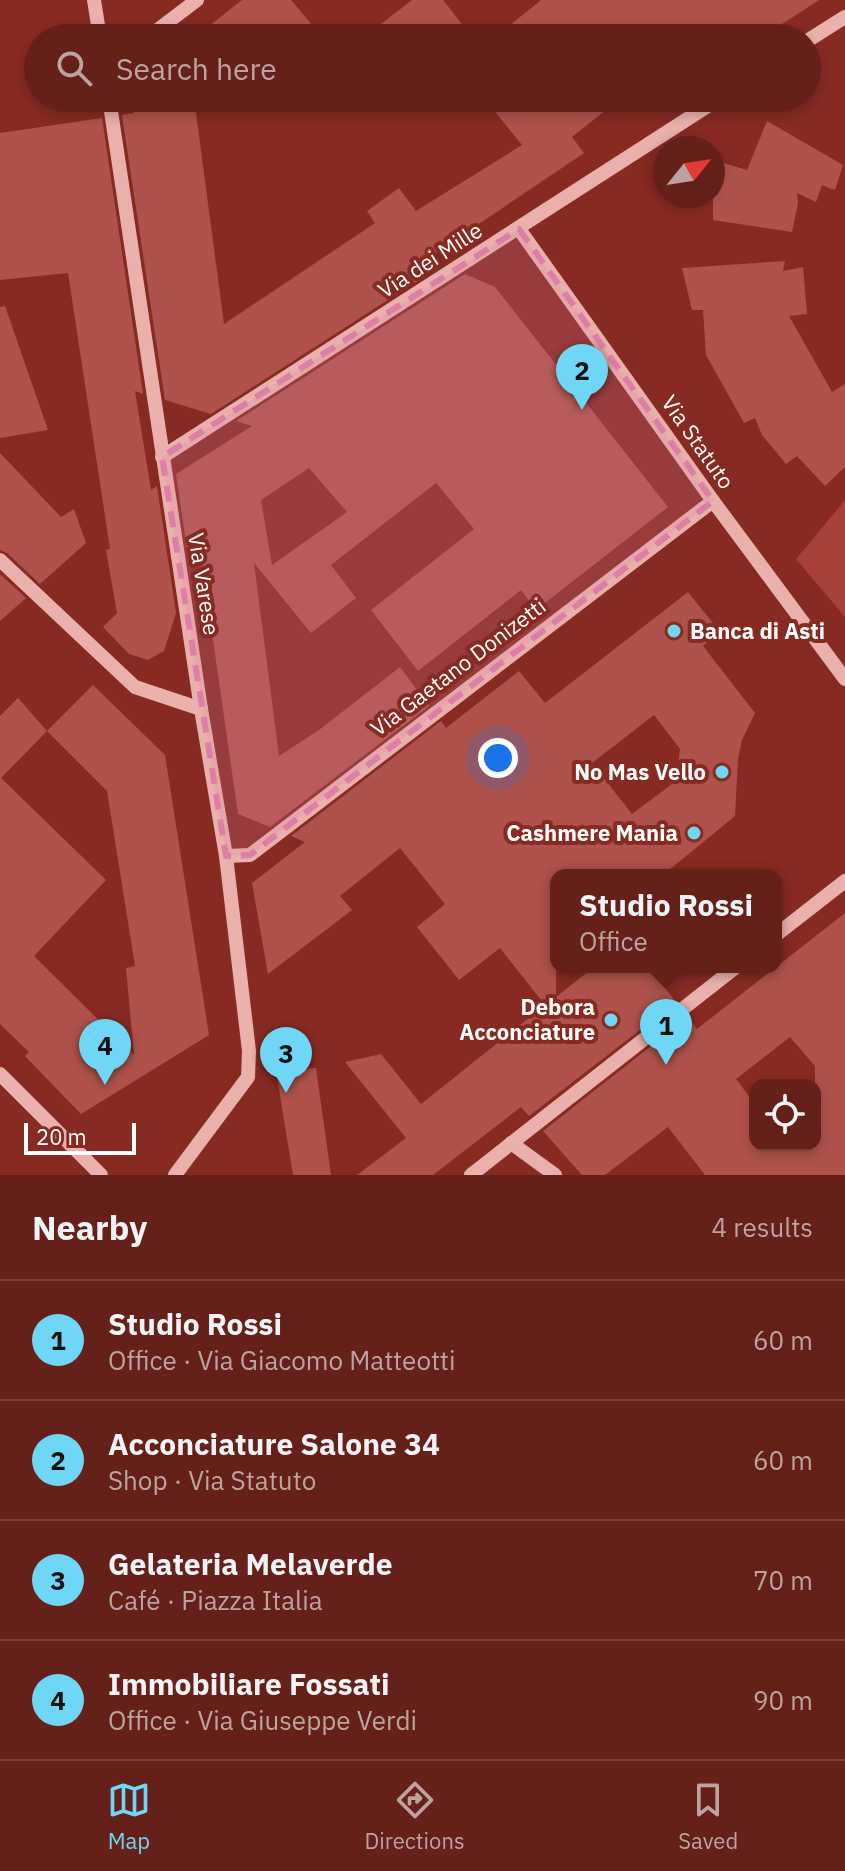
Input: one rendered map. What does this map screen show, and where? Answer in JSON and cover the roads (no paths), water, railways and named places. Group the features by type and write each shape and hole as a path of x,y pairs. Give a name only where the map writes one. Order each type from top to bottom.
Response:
{"street":[{"path":"94,0 98,24"},
{"path":"165,24 197,0"},
{"path":"821,32 845,17"},
{"name":"Via Varese","path":"111,112 226,856 249,1051 248,1077 175,1175"},
{"name":"Via dei Mille","path":"162,457 699,112"},
{"name":"Via Statuto","path":"519,229 713,501 845,679"},
{"name":"Via Gaetano Donizetti","path":"226,856 250,855 713,501"},
{"path":"0,560 135,687 201,709"},
{"path":"782,930 845,881"},
{"path":"471,1175 728,973"},
{"path":"0,1074 101,1175"},
{"path":"511,1143 555,1175"}],"place":[{"name":"Acconciature Salone 34","path":"582,410"},
{"name":"Banca di Asti","path":"674,631"},
{"name":"No Mas Vello","path":"722,772"},
{"name":"Cashmere Mania","path":"694,833"},
{"name":"Debora Acconciature","path":"611,1020"},
{"name":"Studio Rossi","path":"666,1065"},
{"name":"Immobiliare Fossati","path":"105,1085"},
{"name":"Gelateria Melaverde","path":"286,1093"}]}
